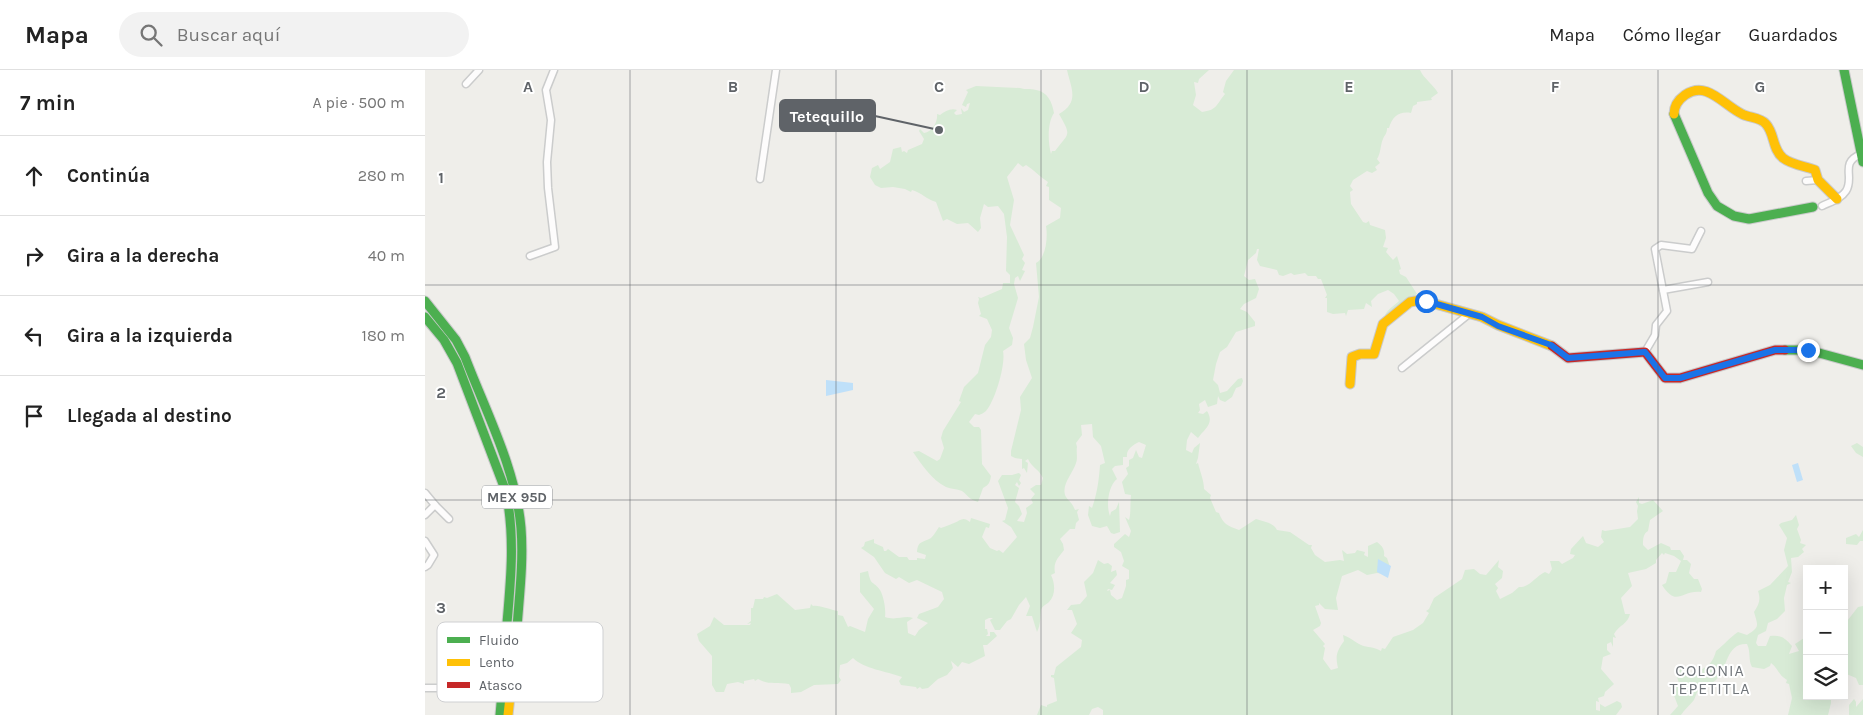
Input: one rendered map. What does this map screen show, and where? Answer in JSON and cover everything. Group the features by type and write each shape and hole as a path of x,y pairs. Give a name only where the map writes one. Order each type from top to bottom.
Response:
{"main road":[{"path":"1844,70 1862,158"},
{"path":"1818,206 1749,219 1734,216 1717,206 1708,194 1673,113 1676,103 1694,90 1709,91 1742,114 1765,123 1771,132 1778,153 1784,159 1815,170 1818,180 1837,199"},
{"name":"MEX 95D","path":"425,300 456,340 465,357 509,472 519,506 523,535 517,622"},
{"path":"1350,384 1352,357 1359,354 1375,354 1383,324 1410,302 1421,300 1482,317 1498,326 1551,345 1568,358 1645,352 1665,378 1680,378 1775,350 1808,350 1863,366"},
{"name":"MEX 95D","path":"425,317 444,340 457,363 511,509 513,533 512,571 507,622"},
{"name":"MEX 95D","path":"499,715 500,702"},
{"name":"MEX 95D","path":"509,715 510,702"}],"street":[{"path":"466,84 479,70"},
{"path":"530,256 555,247 548,188 547,162 551,120 546,90 554,70"},
{"path":"760,179 775,70"},
{"path":"1818,206 1837,199 1847,190 1851,161 1853,157 1862,158"},
{"path":"1806,181 1818,180"},
{"path":"1645,352 1655,335 1656,325 1667,311 1655,248 1661,245 1692,249 1701,231"},
{"path":"1663,290 1708,282"},
{"path":"1401,368 1469,314"},
{"path":"425,493 449,519"},
{"path":"425,514 435,505"},
{"path":"425,541 433,555 425,567"},
{"path":"425,688 437,688"}],"green space":[{"path":"1067,70 1209,70 1199,79 1198,83 1194,82 1196,95 1193,105 1202,112 1211,110 1218,104 1225,94 1223,92 1226,81 1234,70 1420,70 1438,93 1431,98 1432,100 1417,102 1413,106 1411,113 1403,113 1394,118 1389,128 1387,128 1382,142 1377,159 1380,163 1375,167 1377,170 1372,173 1367,171 1353,180 1350,186 1353,190 1350,192 1351,204 1363,222 1369,221 1370,225 1385,230 1386,238 1383,247 1388,248 1386,252 1393,260 1397,256 1401,269 1399,270 1400,274 1406,277 1417,294 1409,299 1390,318 1385,315 1399,301 1388,290 1378,294 1371,301 1372,307 1366,303 1364,309 1348,310 1346,316 1345,313 1333,314 1327,312 1327,298 1325,298 1327,295 1321,279 1318,279 1316,276 1308,276 1305,273 1279,275 1277,270 1260,266 1257,260 1259,249 1257,249 1256,253 1248,260 1244,276 1249,280 1255,279 1259,289 1256,298 1244,304 1240,309 1247,312 1255,322 1255,326 1236,332 1227,347 1220,352 1213,380 1218,385 1220,393 1227,391 1238,379 1242,378 1243,381 1241,386 1236,388 1232,397 1225,402 1220,400 1218,396 1217,404 1208,407 1205,400 1199,404 1200,410 1198,413 1203,414 1207,411 1210,419 1209,423 1198,438 1191,432 1187,440 1186,450 1192,453 1194,448 1200,443 1196,464 1198,463 1204,489 1211,495 1210,498 1216,512 1219,513 1222,520 1229,526 1239,530 1256,519 1268,523 1277,530 1290,532 1309,545 1312,545 1311,548 1315,555 1325,562 1344,561 1342,550 1347,554 1355,553 1357,550 1365,552 1364,555 1368,557 1368,546 1377,542 1383,548 1384,556 1387,558 1390,567 1386,574 1367,575 1358,570 1342,576 1336,598 1338,610 1325,609 1319,603 1319,605 1315,606 1321,623 1320,626 1313,630 1325,644 1323,646 1325,648 1323,659 1331,670 1338,668 1337,656 1344,641 1343,635 1364,646 1381,651 1382,648 1385,649 1393,637 1413,630 1423,623 1429,613 1426,611 1429,609 1434,598 1462,579 1465,570 1474,569 1480,574 1486,575 1499,560 1498,567 1503,571 1502,578 1495,584 1498,588 1496,591 1500,599 1519,587 1529,584 1545,572 1549,574 1552,569 1550,561 1559,561 1562,564 1573,558 1575,555 1570,554 1571,549 1583,536 1586,543 1598,547 1604,542 1601,537 1602,530 1630,527 1638,519 1638,506 1636,502 1639,497 1639,503 1642,504 1653,500 1663,511 1650,520 1643,545 1648,550 1661,543 1670,547 1671,550 1680,550 1684,556 1683,560 1687,560 1691,564 1689,573 1694,579 1698,579 1702,589 1701,592 1676,597 1667,592 1662,585 1666,583 1669,572 1676,572 1681,561 1665,553 1664,555 1662,553 1656,560 1656,563 1646,569 1628,573 1632,586 1621,598 1625,614 1630,614 1614,634 1616,638 1613,637 1613,647 1611,642 1607,644 1607,650 1611,654 1603,657 1601,669 1614,684 1605,692 1604,696 1598,698 1599,702 1596,701 1596,710 1600,711 1600,704 1605,707 1617,701 1621,703 1622,707 1616,715 1103,715 1103,710 1098,707 1092,709 1089,715 1037,715 1041,705 1047,707 1047,705 1057,701 1054,678 1051,677 1051,675 1054,675 1056,667 1081,647 1082,640 1071,633 1077,624 1072,610 1067,610 1071,605 1080,604 1087,596 1084,582 1093,573 1098,560 1112,566 1111,572 1116,570 1117,575 1110,583 1115,585 1112,590 1108,589 1107,591 1110,590 1111,595 1117,600 1122,598 1126,580 1129,579 1129,570 1122,566 1124,561 1121,552 1114,547 1114,544 1125,534 1129,537 1131,531 1125,517 1129,520 1131,495 1125,494 1122,482 1128,474 1126,468 1129,466 1129,460 1133,458 1136,450 1139,457 1142,458 1146,445 1139,442 1132,446 1127,457 1123,457 1123,465 1115,466 1112,469 1117,479 1110,491 1108,507 1110,516 1119,502 1120,532 1114,534 1111,533 1107,526 1100,528 1092,526 1088,515 1089,506 1092,508 1100,465 1105,463 1101,446 1093,437 1092,424 1081,425 1082,435 1076,443 1077,461 1065,488 1066,497 1075,510 1079,509 1077,512 1079,520 1076,523 1075,529 1070,529 1060,539 1064,550 1055,563 1055,573 1051,575 1054,592 1049,602 1041,610 1037,632 1032,616 1026,616 1030,606 1026,597 1011,619 1000,630 995,630 990,620 993,618 985,620 985,629 987,629 988,634 986,636 990,636 990,632 994,632 997,636 987,645 983,645 985,656 969,664 962,662 958,667 951,661 953,668 947,675 938,679 928,688 922,689 920,687 917,689 916,687 901,685 899,681 902,677 863,665 853,658 847,663 840,665 839,677 841,680 838,684 814,685 801,692 791,693 789,684 769,683 758,679 755,681 754,679 744,681 744,684 738,682 727,684 724,692 716,692 712,685 712,656 699,641 697,634 710,626 714,617 724,625 750,625 751,623 747,624 751,621 751,608 753,608 755,599 763,599 764,597 767,598 777,594 795,610 810,608 811,604 838,611 838,615 843,616 848,627 850,626 865,632 868,619 874,609 860,592 860,573 868,571 871,581 880,590 885,617 913,618 907,622 908,633 915,636 928,623 917,618 919,614 938,607 944,599 942,592 917,580 909,583 899,577 896,579 885,573 874,557 861,548 865,542 874,539 874,543 883,547 884,551 888,549 899,557 907,557 909,560 925,559 926,555 917,552 921,542 931,538 939,527 941,528 962,519 970,522 971,518 990,524 989,528 986,527 982,537 990,548 997,551 999,550 1003,553 1017,537 1011,527 1002,521 1005,520 1008,508 998,481 1002,475 1019,473 1021,475 1019,480 1021,483 1019,486 1017,482 1015,485 1019,488 1015,502 1022,514 1017,521 1024,522 1027,513 1026,508 1033,503 1031,499 1035,494 1030,489 1036,485 1041,485 1043,478 1028,459 1025,461 1028,463 1027,473 1024,468 1022,469 1022,459 1011,456 1011,451 1021,410 1020,397 1032,378 1026,360 1024,344 1030,338 1039,297 1036,263 1044,252 1047,236 1046,226 1060,218 1061,208 1049,200 1049,187 1046,186 1048,182 1026,165 1023,167 1018,163 1007,177 1014,200 1010,225 1024,255 1022,259 1025,263 1022,270 1025,271 1020,281 1018,276 1015,278 1014,284 1018,298 1009,328 1013,338 1012,345 1003,351 1003,364 996,391 986,411 979,415 975,414 969,422 981,430 982,464 991,476 987,486 983,488 978,502 970,499 962,491 946,487 936,480 913,452 919,451 937,461 940,459 944,448 941,438 943,431 961,402 959,401 964,387 978,373 985,345 991,337 992,330 987,319 979,316 981,314 978,297 981,298 1002,289 1003,283 1010,283 1010,275 1006,271 1007,237 1004,214 998,206 988,207 984,204 980,218 981,228 978,232 968,223 957,224 947,219 943,221 936,202 919,193 893,187 881,188 875,185 870,177 872,168 878,165 880,169 890,162 893,149 901,147 902,152 907,153 908,150 922,144 924,139 919,131 920,129 924,133 932,128 936,123 937,114 940,115 948,110 955,109 957,110 954,113 956,115 962,114 961,108 964,112 968,110 970,103 966,107 962,105 968,92 966,90 976,86 1032,89 1044,93 1051,101 1054,113 1050,122 1049,133 1051,154 1067,134 1066,127 1059,114 1070,105 1072,100 1072,89"},
{"path":"1857,443 1863,447 1863,457 1856,453 1851,446"},
{"path":"1796,515 1799,525 1797,529 1801,540 1800,543 1806,545 1802,549 1804,552 1798,557 1791,558 1792,572 1788,582 1791,583 1787,585 1784,598 1785,611 1777,619 1768,623 1766,631 1758,635 1756,643 1758,646 1766,646 1770,636 1780,636 1792,646 1789,654 1799,651 1795,644 1803,639 1803,700 1831,700 1828,715 1788,715 1792,698 1789,684 1786,683 1787,680 1771,663 1770,666 1764,669 1752,667 1747,644 1740,645 1731,652 1720,675 1712,683 1699,690 1694,700 1681,715 1670,715 1678,706 1673,693 1675,688 1671,685 1679,683 1676,674 1677,670 1682,666 1692,674 1701,670 1710,663 1716,651 1735,634 1738,632 1747,635 1756,628 1757,623 1754,612 1759,602 1758,591 1770,585 1788,566 1784,550 1787,538 1779,525 1792,520"},
{"path":"1863,530 1863,541 1860,541 1857,545 1846,544 1846,538 1856,534 1859,537"},
{"path":"1863,606 1863,685 1859,685 1856,678 1848,675 1848,620 1858,607"},
{"path":"1854,699 1856,707 1863,699 1863,715 1849,715 1849,705"}],"water":[{"path":"826,380 853,383 853,390 826,396"},
{"path":"1798,463 1803,480 1797,482 1792,465"},
{"path":"1378,559 1391,566 1388,578 1377,572"}],"traffic: fast":[{"path":"1844,70 1863,162"},
{"path":"1674,114 1708,193 1717,206 1734,216 1749,219 1813,207"},
{"path":"425,301 456,340 465,357 507,462 518,506 522,542 517,622"},
{"path":"425,317 444,340 457,363 506,492 511,525 507,622"},
{"path":"1785,350 1808,350 1863,365"},
{"path":"500,715 501,702"}],"traffic: slow":[{"path":"1674,114 1680,99 1685,95 1693,91 1701,90 1708,92 1742,114 1764,122 1771,132 1779,154 1790,162 1815,170 1818,180 1837,199"},
{"path":"1350,384 1352,357 1360,354 1374,354 1383,324 1410,302 1421,300 1482,317 1552,346"},
{"path":"508,715 509,702"}],"traffic: jam":[{"path":"1552,346 1568,358 1645,352 1665,378 1680,378 1775,350 1785,350"}],"place":[{"name":"Tetequillo","path":"939,130"}],"district":[{"name":"COLONIA TEPETITLA","path":"1710,679"}],"route":[{"path":"1426,301 1482,317 1498,326 1551,345 1568,358 1645,352 1665,378 1680,378 1775,350 1808,350"}]}
